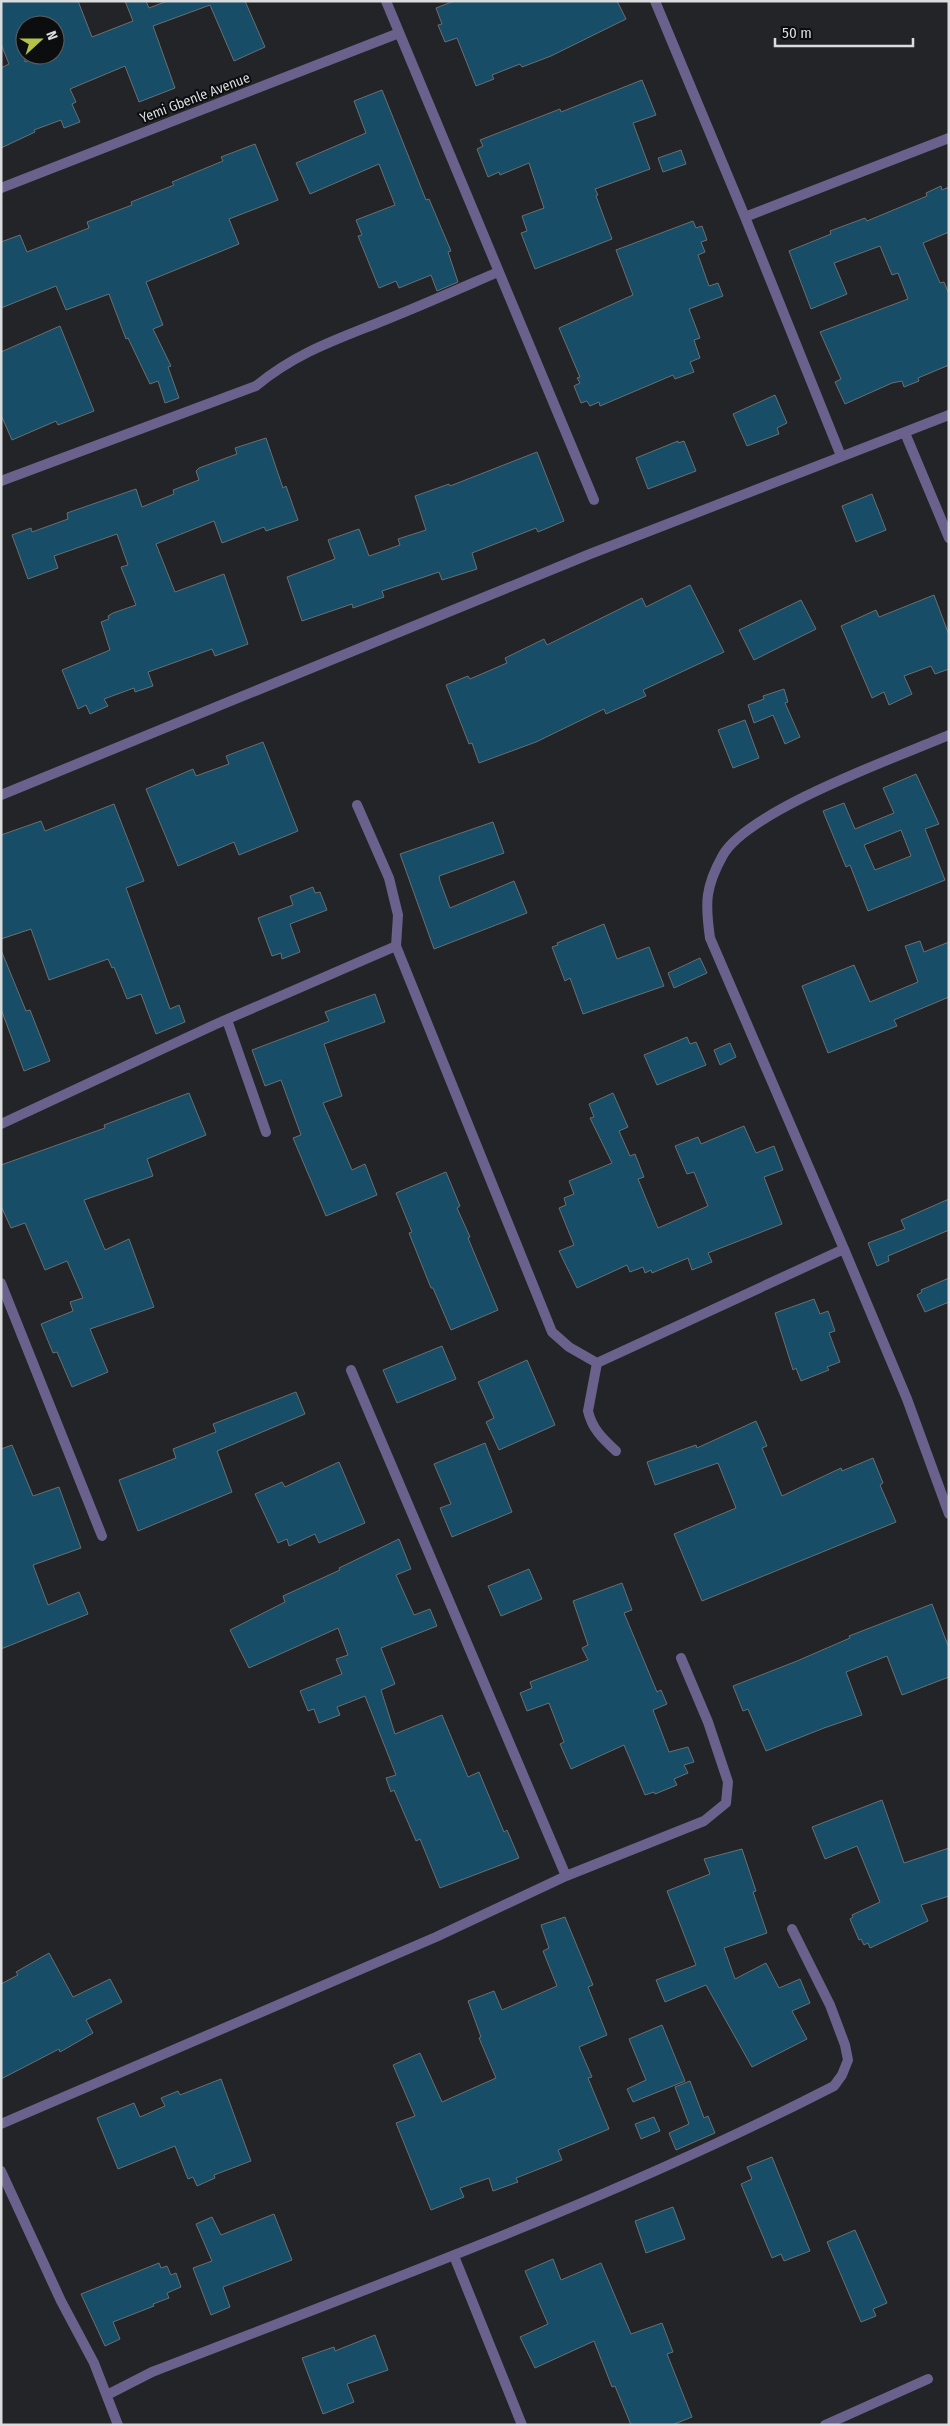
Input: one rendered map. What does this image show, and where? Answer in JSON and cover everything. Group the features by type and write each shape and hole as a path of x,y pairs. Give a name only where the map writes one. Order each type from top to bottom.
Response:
{"street":[{"path":"386,1 594,500"},
{"path":"654,1 745,217 841,456"},
{"name":"Yemi Gbenle Avenue","path":"1,188 399,33"},
{"path":"745,217 949,138"},
{"path":"1,481 256,386 302,354 440,298 498,272"},
{"path":"1,795 590,554 949,415"},
{"path":"905,432 949,538"},
{"path":"949,736 780,809 742,833 724,854 708,887 705,908 710,938 907,1399 949,1514"},
{"path":"357,805 389,878 398,915 396,946 522,1264 552,1332 569,1347 597,1363"},
{"path":"1,1124 226,1020 396,946"},
{"path":"226,1020 266,1132"},
{"path":"597,1363 844,1249"},
{"path":"1,1283 102,1536"},
{"path":"597,1363 588,1411 592,1426 616,1451"},
{"path":"351,1370 566,1876"},
{"path":"1,2124 436,1937 566,1876 704,1821 726,1804 728,1782 708,1722 681,1658"},
{"path":"106,2395 152,2372 454,2256 647,2176 834,2086 842,2075 848,2060 845,2045 830,2005 792,1929"},
{"path":"1,2171 61,2301 94,2363 118,2425"},
{"path":"454,2256 522,2425"},
{"path":"825,2425 928,2379"}],"building":[{"path":"1,1 78,1 92,37 133,21 125,1 146,1 149,8 167,1 245,1 265,47 234,61 210,5 153,26 175,88 139,102 125,66 70,89 76,102 72,104 80,122 64,128 61,120 34,130 35,132 1,148 1,68 9,64 1,44"},
{"path":"454,1 617,1 626,19 551,56 522,67 520,64 492,75 494,79 476,86 457,38 445,42 438,25 442,24 436,8"},
{"path":"642,80 656,115 633,123 650,169 595,189 612,239 535,269 521,233 527,231 522,216 544,208 529,163 500,175 499,172 488,177 477,149 483,146 480,140 560,109 561,112"},
{"path":"382,90 426,200 429,199 451,251 448,252 458,282 437,291 431,275 399,288 396,281 379,288 358,236 362,235 356,220 395,205 379,164 310,194 296,163 366,133 354,101"},
{"path":"255,144 278,200 229,219 239,244 146,282 163,325 153,329 171,366 168,367 179,398 165,403 158,381 150,384 128,338 126,339 109,294 66,310 56,286 1,308 1,242 20,235 27,252 89,228 87,222 132,205 131,202 174,185 172,182 223,161 221,157"},
{"path":"681,150 686,164 663,172 658,158"},
{"path":"941,186 942,190 949,187 949,232 923,243 940,283 944,282 949,294 949,365 918,378 919,381 904,387 902,381 892,383 845,404 835,382 841,379 820,332 908,299 898,273 892,275 880,246 834,263 847,294 811,309 789,251 831,234 830,231 865,218 867,221 927,196 926,193"},
{"path":"693,221 696,228 702,226 707,240 701,242 705,252 698,255 709,286 718,283 723,296 689,309 700,338 694,340 700,358 690,362 694,372 675,379 673,375 600,406 599,402 590,406 587,401 581,403 574,386 580,383 577,378 580,377 559,328 633,295 616,250"},
{"path":"60,326 94,411 58,425 56,421 12,440 1,415 1,352"},
{"path":"775,395 787,423 777,428 779,434 747,446 733,414"},
{"path":"266,438 283,488 286,486 298,520 266,531 264,527 222,543 214,521 156,544 175,592 224,574 248,644 215,656 212,649 148,672 153,686 135,692 134,688 104,699 108,706 90,714 86,705 78,709 62,670 110,650 101,622 109,619 108,616 113,613 136,605 121,567 128,565 117,534 54,556 58,568 28,579 12,535 31,528 32,532 68,519 67,513 136,489 142,507 174,494 173,490 199,480 196,471 199,468 237,454 235,448"},
{"path":"678,441 678,443 684,441 696,471 648,489 636,458"},
{"path":"537,452 564,521 538,532 536,528 472,553 477,569 442,580 439,572 382,591 384,597 353,608 352,604 302,621 287,577 335,559 328,540 359,529 369,556 400,545 398,539 426,530 415,496 449,484 450,486"},
{"path":"872,494 886,530 856,542 842,506"},
{"path":"690,585 724,652 643,690 646,696 606,714 604,709 536,742 479,763 472,743 469,744 446,685 468,676 470,679 507,663 505,658 544,639 547,645 642,598 646,607"},
{"path":"934,595 949,635 949,669 935,674 931,666 904,676 912,694 889,705 884,692 872,698 841,626 876,610 879,617"},
{"path":"801,600 816,629 754,660 739,630"},
{"path":"784,689 788,702 785,703 800,737 785,744 773,715 754,723 748,705 764,699 763,696"},
{"path":"745,720 759,758 733,768 718,730"},
{"path":"263,742 298,831 239,855 234,842 178,866 146,789 193,769 196,776 229,764 226,756"},
{"path":"916,774 939,824 925,829 945,880 868,911 850,865 846,867 823,811 844,803 855,829 894,813 883,788","holes":["901,830 911,856 875,870 864,845"]},
{"path":"114,804 144,881 126,888 170,1009 179,1005 185,1022 156,1034 141,994 127,999 114,967 112,968 108,959 49,980 31,929 1,939 1,835 41,821 45,831"},
{"path":"493,822 504,853 439,876 450,908 514,881 527,913 434,949 400,854"},
{"path":"313,887 315,893 320,892 327,910 290,924 300,952 282,959 281,953 272,956 258,918 293,905 290,896"},
{"path":"604,924 617,959 649,947 664,986 583,1014 570,978 565,981 552,947 558,945 557,943"},
{"path":"920,941 924,952 949,942 949,997 894,1020 897,1026 828,1053 802,986 854,965 870,1002 918,982 905,946"},
{"path":"1,950 26,1011 30,1010 50,1061 24,1071 1,1009"},
{"path":"700,958 707,973 674,988 668,973"},
{"path":"375,994 385,1022 324,1044 342,1096 323,1103 352,1170 365,1164 377,1195 326,1216 293,1138 301,1135 281,1080 265,1086 252,1050 329,1021 325,1012"},
{"path":"687,1037 690,1044 696,1042 706,1065 657,1085 644,1055"},
{"path":"730,1043 736,1057 720,1065 714,1050"},
{"path":"189,1093 206,1135 147,1159 153,1176 84,1200 105,1250 129,1239 154,1307 90,1329 108,1372 72,1387 57,1352 53,1353 41,1324 73,1311 70,1302 83,1298 67,1261 45,1270 25,1223 11,1228 1,1206 1,1165 105,1128 104,1125"},
{"path":"613,1093 628,1127 619,1131 630,1156 635,1154 644,1177 638,1179 658,1228 708,1206 694,1172 687,1174 675,1146 698,1137 701,1144 744,1126 756,1153 774,1146 783,1170 764,1177 782,1224 708,1253 712,1262 692,1270 688,1258 652,1273 651,1270 645,1273 643,1267 630,1272 627,1265 577,1288 559,1251 574,1245 559,1208 566,1205 564,1198 574,1194 569,1181 612,1163 590,1118 594,1117 589,1104"},
{"path":"446,1172 460,1206 457,1208 470,1237 468,1238 498,1310 451,1330 433,1288 431,1288 409,1233 412,1232 396,1193"},
{"path":"949,1199 949,1230 888,1256 889,1261 877,1266 868,1243 905,1229 901,1220"},
{"path":"949,1278 949,1302 925,1312 917,1295 922,1292 921,1290"},
{"path":"814,1299 820,1314 828,1311 835,1331 829,1333 840,1362 827,1367 829,1370 801,1381 796,1368 793,1370 775,1313"},
{"path":"442,1346 456,1379 397,1403 383,1370"},
{"path":"527,1360 555,1425 499,1450 486,1422 494,1418 478,1382"},
{"path":"296,1392 305,1414 217,1451 232,1492 138,1531 119,1480 176,1458 173,1449 216,1432 213,1424"},
{"path":"756,1421 767,1446 762,1448 782,1496 841,1468 842,1471 873,1458 883,1483 880,1485 896,1522 702,1601 674,1534 736,1508 718,1463 655,1485 647,1462 696,1445 697,1448"},
{"path":"485,1443 512,1512 452,1537 440,1508 451,1504 434,1464"},
{"path":"12,1445 33,1496 59,1487 81,1548 33,1565 48,1605 79,1592 88,1614 1,1649 1,1449"},
{"path":"339,1462 365,1523 319,1543 315,1534 289,1546 287,1539 278,1543 255,1494 282,1482 285,1487"},
{"path":"399,1539 411,1569 396,1575 414,1615 430,1609 437,1626 381,1648 395,1684 381,1690 395,1734 442,1715 468,1777 479,1772 504,1832 507,1830 519,1858 440,1888 420,1839 416,1841 394,1790 391,1792 386,1778 396,1775 365,1696 337,1707 340,1715 319,1723 314,1709 308,1711 300,1691 342,1674 336,1659 348,1655 338,1628 249,1668 230,1630 285,1602 283,1596 340,1570 339,1568"},
{"path":"529,1569 542,1599 501,1616 488,1586"},
{"path":"622,1583 632,1610 624,1613 657,1692 661,1690 667,1704 653,1710 669,1752 688,1747 694,1762 684,1765 688,1773 674,1779 677,1785 655,1794 654,1792 645,1795 624,1745 571,1769 560,1744 564,1742 549,1703 527,1711 520,1693 532,1688 530,1682 588,1660 582,1648 588,1645 573,1601"},
{"path":"932,1604 949,1648 949,1677 902,1695 887,1656 846,1672 862,1715 766,1751 748,1709 743,1711 733,1686 797,1661 850,1638 849,1636"},
{"path":"882,1800 904,1863 949,1848 949,1896 921,1905 928,1921 870,1948 868,1943 864,1945 861,1939 859,1940 850,1919 853,1917 852,1915 880,1902 857,1846 825,1859 812,1827"},
{"path":"742,1849 756,1891 753,1892 767,1933 724,1948 735,1979 766,1963 779,1988 800,1979 810,2003 792,2011 807,2039 752,2067 706,1985 665,2002 656,1980 696,1965 667,1891 710,1874 704,1859"},
{"path":"565,1917 593,1985 588,1987 607,2035 579,2047 592,2077 588,2078 609,2129 558,2150 562,2160 516,2178 518,2182 493,2191 489,2178 460,2188 464,2197 431,2210 396,2123 415,2116 393,2065 420,2053 442,2102 496,2078 479,2038 481,2037 468,2001 494,1991 502,2010 557,1986 543,1951 549,1948 541,1925"},
{"path":"49,1953 73,1997 110,1979 122,2002 86,2020 93,2033 60,2052 59,2049 1,2079 1,1984 18,1975 16,1972"},
{"path":"662,2025 685,2081 633,2102 627,2089 646,2080 629,2039"},
{"path":"221,2079 251,2161 214,2175 215,2178 197,2186 193,2177 188,2179 175,2146 118,2169 97,2118 134,2103 140,2117 165,2106 161,2098 178,2091 180,2095"},
{"path":"690,2081 704,2118 708,2116 715,2133 676,2150 669,2133 689,2124 675,2087"},
{"path":"654,2117 660,2131 641,2139 635,2124"},
{"path":"772,2157 810,2251 784,2261 781,2254 772,2258 741,2184 752,2179 747,2167"},
{"path":"673,2207 685,2239 646,2253 635,2221"},
{"path":"274,2214 292,2260 223,2287 230,2307 211,2315 193,2268 212,2261 196,2224 212,2217 221,2235"},
{"path":"855,2230 887,2303 873,2309 876,2316 861,2322 827,2242"},
{"path":"553,2259 561,2280 601,2263 631,2334 662,2323 673,2352 667,2354 692,2417 672,2425 631,2425 615,2386 612,2387 594,2341 535,2368 520,2337 548,2324 525,2271"},
{"path":"159,2263 161,2268 167,2266 171,2275 176,2273 181,2287 167,2293 169,2298 153,2304 154,2306 113,2322 120,2339 105,2346 81,2294"},
{"path":"375,2335 388,2370 347,2384 354,2402 323,2414 302,2358 334,2347 335,2351"}]}
